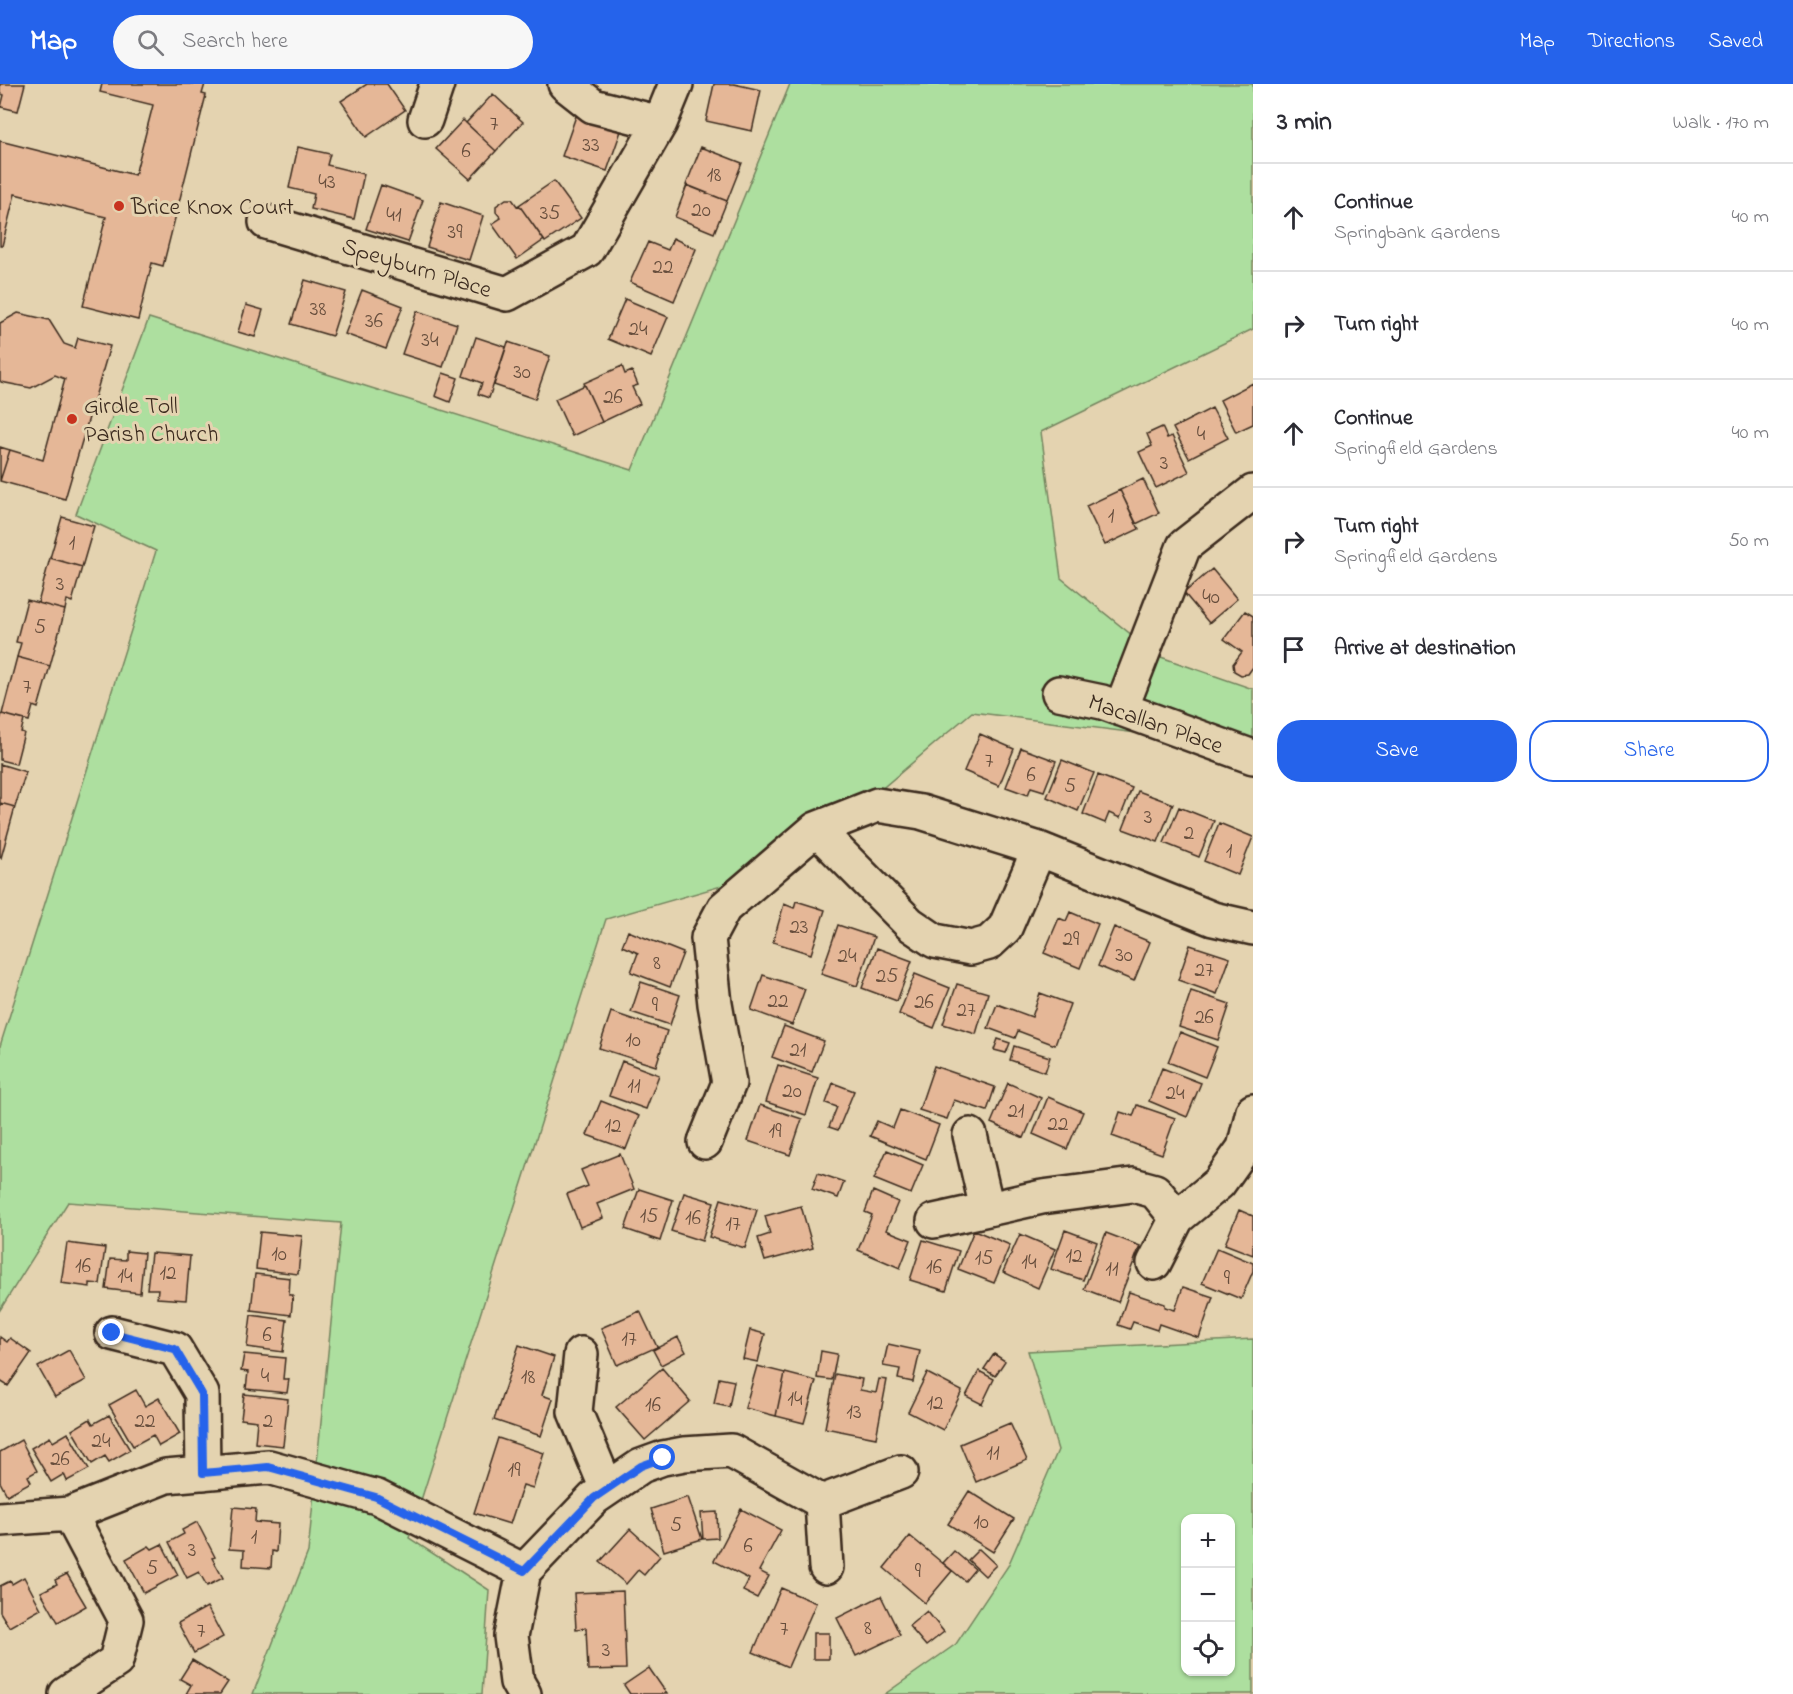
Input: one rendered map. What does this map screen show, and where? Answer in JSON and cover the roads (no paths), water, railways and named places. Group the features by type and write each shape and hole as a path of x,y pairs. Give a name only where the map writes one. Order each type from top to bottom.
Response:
{"street":[{"path":"425,120 437,84"},
{"path":"565,84 593,106 660,123"},
{"name":"Speyburn Place","path":"266,222 507,294 587,250 660,123 676,84"},
{"path":"1120,709 1184,546 1253,492"},
{"name":"Macallan Place","path":"1059,693 1102,702 1253,757"},
{"path":"705,1142 729,1083 715,1004 708,938 724,908 816,829 877,805 921,812 1039,849 1213,918 1253,928"},
{"path":"816,829 910,924 935,941 971,948 989,942 1005,928 1039,849"},
{"path":"1154,1263 1177,1218 1219,1183 1244,1148 1253,1111"},
{"path":"970,1135 987,1209"},
{"path":"934,1221 1042,1197 1132,1185 1155,1191 1177,1218"},
{"path":"112,1333 175,1349 202,1394 203,1473"},
{"path":"581,1354 575,1412 607,1489"},
{"path":"524,1694 517,1682 511,1636 524,1571 594,1498 641,1466 684,1454 731,1451 822,1502"},
{"path":"0,1519 70,1514 166,1476 268,1467 376,1497 524,1571"},
{"path":"822,1502 901,1472"},
{"path":"822,1502 826,1567"},
{"path":"66,1694 116,1661 126,1620 70,1514"}],"place":[{"name":"Brice Knox Court","path":"119,206"},
{"name":"Girdle Toll Parish Church","path":"72,419"}]}
